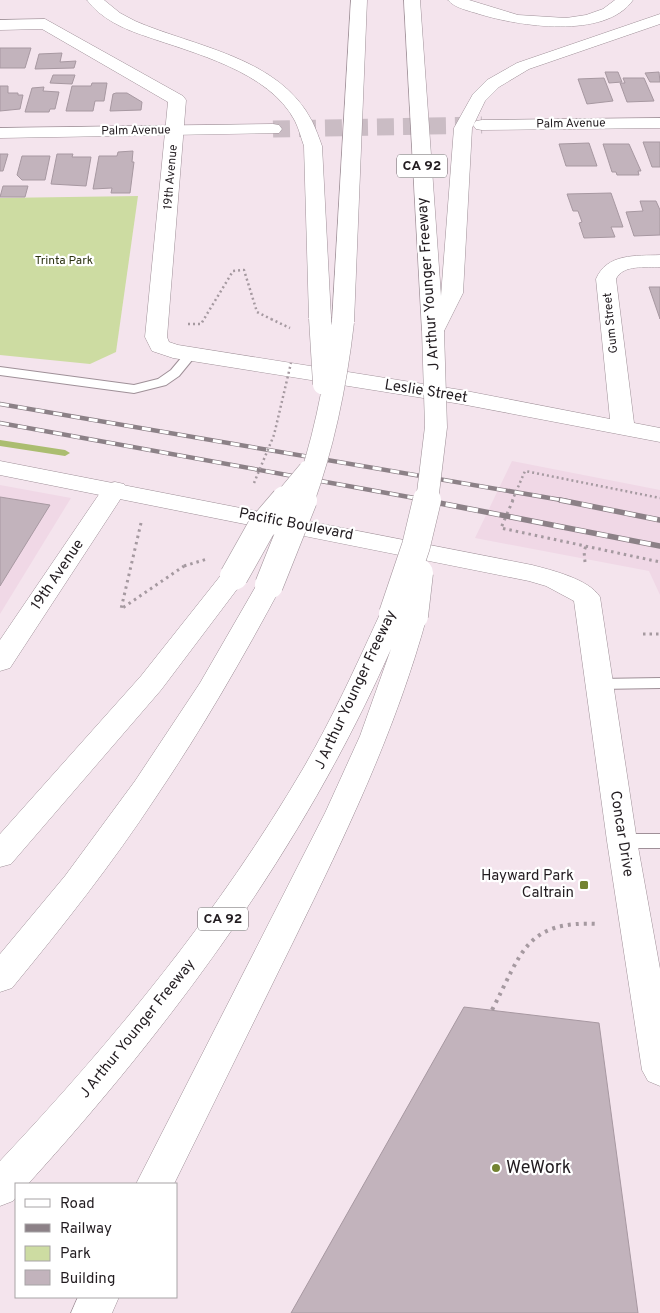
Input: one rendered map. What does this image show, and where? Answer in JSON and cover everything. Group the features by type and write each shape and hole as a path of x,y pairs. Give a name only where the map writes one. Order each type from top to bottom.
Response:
{"main road":[{"path":"95,0 104,9 129,25 228,61 253,73 282,92 301,114 306,123 313,146 320,318 328,420"},
{"path":"0,978 90,869 135,806 209,694 269,585 305,501 318,460 336,384 343,322 359,0"},
{"name":"J Arthur Younger Freeway","path":"0,1188 73,1108 138,1032 196,958 285,827 320,767 376,655 403,615 431,470 436,428 433,331 412,0"},
{"path":"456,0 498,16 551,22 577,20 600,15 613,10 625,0"},
{"path":"433,331 453,292 463,128 469,111 479,96 504,75 523,66 660,19"},
{"name":"19th Avenue","path":"0,25 45,24 176,100 159,336"},
{"name":"Palm Avenue","path":"482,125 660,123"},
{"name":"Palm Avenue","path":"0,133 273,129"},
{"name":"Gum Street","path":"623,428 606,279 608,272 624,263 660,261"},
{"name":"Leslie Street","path":"159,336 173,351 452,396 660,435"},
{"path":"0,855 151,683 234,576 262,528 318,460"},
{"name":"Pacific Boulevard","path":"0,468 115,489 532,573 555,580 587,598"},
{"name":"19th Avenue","path":"0,661 115,489"},
{"name":"Concar Drive","path":"587,598 622,841 660,1070"},
{"path":"155,1183 337,819 390,696 404,656 403,615"},
{"path":"91,1313 98,1298"}],"lane":[{"path":"0,371 134,390 162,382 175,374 191,354"},
{"path":"599,684 660,683"},
{"path":"622,841 660,841"}],"path":[{"path":"159,336 201,324 233,271 244,270 257,312 293,330"},
{"path":"251,490 274,435 284,397 292,354"},
{"path":"660,498 525,471 501,528 660,562"},
{"path":"115,489 142,519 121,609 184,566 214,556"},
{"path":"644,634 660,634"},
{"path":"492,1010 525,950 542,932 576,923 599,924"}],"shaded area":[{"path":"512,461 660,490 660,595 649,571 475,538"},
{"path":"0,485 71,498 0,614"}],"green space":[{"name":"Trinta Park","path":"138,196 116,352 90,364 0,355 0,198"}],"building":[{"path":"0,48 31,48 25,68 0,68"},
{"path":"62,53 60,62 76,61 74,68 35,69 39,54"},
{"path":"605,72 618,72 622,82 609,83"},
{"path":"659,72 660,82 650,82 645,73"},
{"path":"53,75 75,75 72,84 50,83"},
{"path":"604,78 613,101 587,104 578,79"},
{"path":"623,78 644,78 654,101 627,102 620,83 625,83"},
{"path":"92,83 107,83 104,101 95,101 93,111 66,111 72,86 91,86"},
{"path":"0,86 8,86 8,93 23,95 20,109 0,111"},
{"path":"44,87 43,91 59,92 55,109 50,109 49,112 25,112 32,88"},
{"path":"127,93 142,102 141,110 110,111 113,94"},
{"path":"643,142 660,142 660,167 652,167"},
{"path":"589,143 597,166 566,166 559,144"},
{"path":"603,144 629,144 641,171 638,171 639,175 617,175 616,172 612,172"},
{"path":"133,151 132,162 134,162 130,193 111,193 112,188 93,189 99,156 117,156 118,152"},
{"path":"0,154 8,154 3,171 0,171"},
{"path":"57,154 73,154 72,157 91,157 86,186 51,184"},
{"path":"22,156 50,156 45,180 22,180 17,175"},
{"path":"3,186 28,186 25,197 0,197"},
{"path":"611,193 623,227 611,227 615,237 584,238 579,223 582,222 578,211 573,211 567,194"},
{"path":"640,201 656,201 660,210 660,235 634,236 626,212 643,211"},
{"path":"649,287 660,287 660,319"},
{"path":"0,497 50,505 0,586"},
{"name":"WeWork","path":"464,1007 599,1023 638,1313 291,1313"}],"waterway":[{"path":"0,443 65,453"}],"tunnel":[{"path":"273,129 482,125"}],"railway":[{"path":"0,404 567,501"},
{"path":"0,423 431,501"},
{"path":"424,500 660,546"},
{"path":"560,500 660,520"}],"place":[{"name":"Hayward Park Caltrain","path":"584,885"},
{"name":"WeWork","path":"496,1168"}]}
